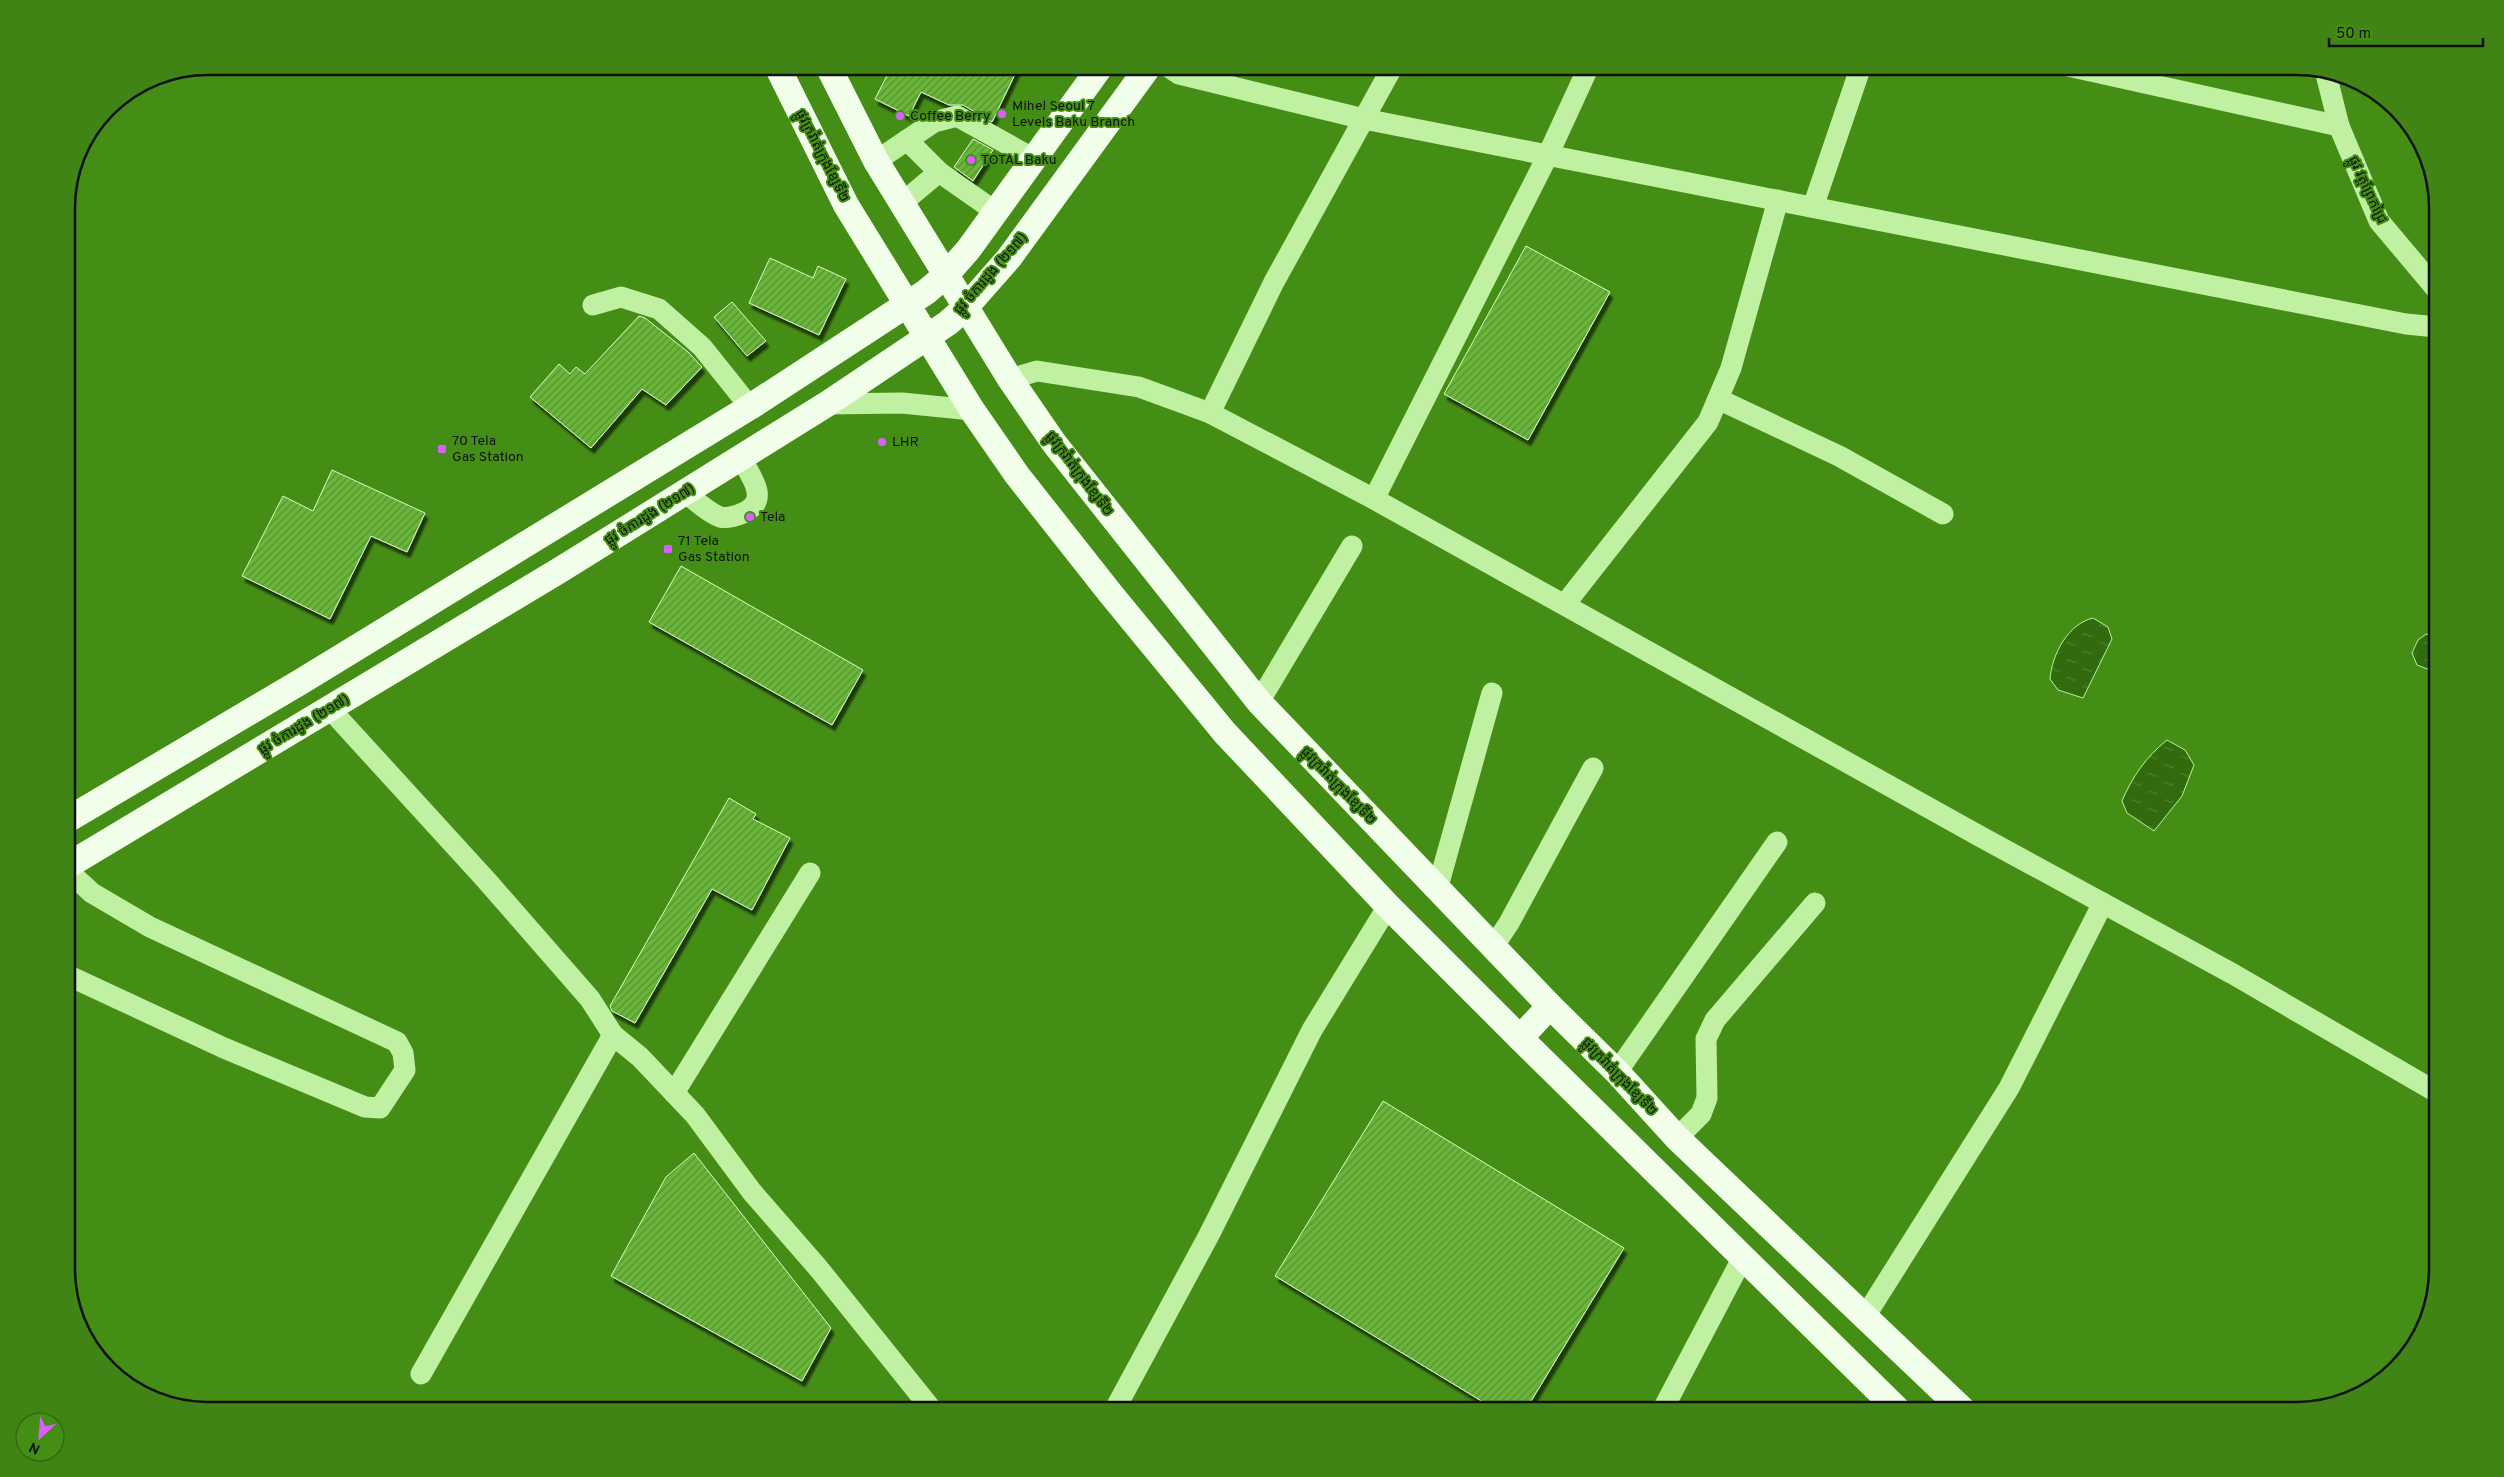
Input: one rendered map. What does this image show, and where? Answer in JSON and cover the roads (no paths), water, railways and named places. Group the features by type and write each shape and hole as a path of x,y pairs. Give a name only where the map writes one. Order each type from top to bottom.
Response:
{"main road":[{"name":"ផ្លូវក្រវ៉ាត់ក្រុងខ្សែទី២","path":"781,75 846,205 926,339 972,410 1018,475 1110,593 1225,733 1388,906 1890,1402"},
{"name":"ផ្លូវក្រវ៉ាត់ក្រុងខ្សែទី២","path":"832,75 876,162 1010,379 1054,443 1259,702 1437,890 1617,1072 1677,1138 1866,1315 1955,1402"},
{"path":"75,815 302,682 750,407 907,305 946,275 996,212 1095,75"},
{"name":"ផ្លូវ ចំការដូង (២១៧)","path":"75,863 741,458 926,339 966,307 1008,258 1142,75"},
{"path":"188,749 208,782"},
{"path":"1520,1038 1550,1006"}],"street":[{"path":"1183,75 1364,119 2406,324 2429,326"},
{"path":"1210,413 1274,282 1388,75"},
{"path":"1374,499 1548,155 1585,75"},
{"path":"1813,207 1858,75"},
{"path":"2109,75 2339,126"},
{"name":"ផ្លូវ វត្តព្រែកជ្រៃ","path":"2327,79 2339,126 2378,221 2429,280"},
{"path":"876,162 934,122 957,116 1034,159"},
{"path":"908,140 939,172 996,212"},
{"path":"902,203 939,172"},
{"path":"1565,604 1708,422 1732,368 1778,200"},
{"path":"593,305 621,297 660,309 702,347 750,407"},
{"path":"1010,379 1037,371 1139,387 1210,413 1374,499 1565,604 2233,974 2429,1088"},
{"path":"1718,398 1840,456 1943,514"},
{"path":"827,404 902,403 972,410"},
{"path":"685,492 722,518 733,517 752,508 757,499 757,489 741,458"},
{"path":"1259,702 1352,546"},
{"path":"1437,890 1492,693"},
{"path":"330,709 481,874 590,999 613,1035 640,1057 695,1115 752,1192 819,1269 926,1402"},
{"path":"1493,947 1509,923 1594,768"},
{"path":"1617,1072 1777,842"},
{"path":"674,1093 810,873"},
{"path":"75,877 92,893 150,927 397,1042 404,1054 405,1070 380,1108 365,1107 224,1048 75,979"},
{"path":"1677,1138 1701,1114 1707,1098 1706,1039 1715,1020 1815,903"},
{"path":"1866,1315 2009,1088 2103,903"},
{"path":"1119,1402 1209,1235 1312,1030 1388,906"},
{"path":"421,1374 613,1035"},
{"path":"1667,1402 1743,1257"}],"water":[{"path":"2093,618 2108,627 2112,639 2083,698 2058,690 2050,679 2051,669 2058,650 2069,633 2084,621"},
{"path":"2426,634 2429,635 2429,670 2417,665 2412,653 2418,640"},
{"path":"2167,740 2185,750 2194,765 2182,796 2154,831 2127,813 2122,801 2140,768"}],"place":[{"name":"Mihel Seoul 7 Levels Baku Branch","path":"1002,114"},
{"name":"Coffee Berry","path":"900,116"},
{"name":"TOTAL Baku","path":"971,160"},
{"name":"LHR","path":"882,442"},
{"name":"70 Tela Gas Station","path":"442,449"},
{"name":"Tela","path":"750,517"},
{"name":"71 Tela Gas Station","path":"668,549"}]}
